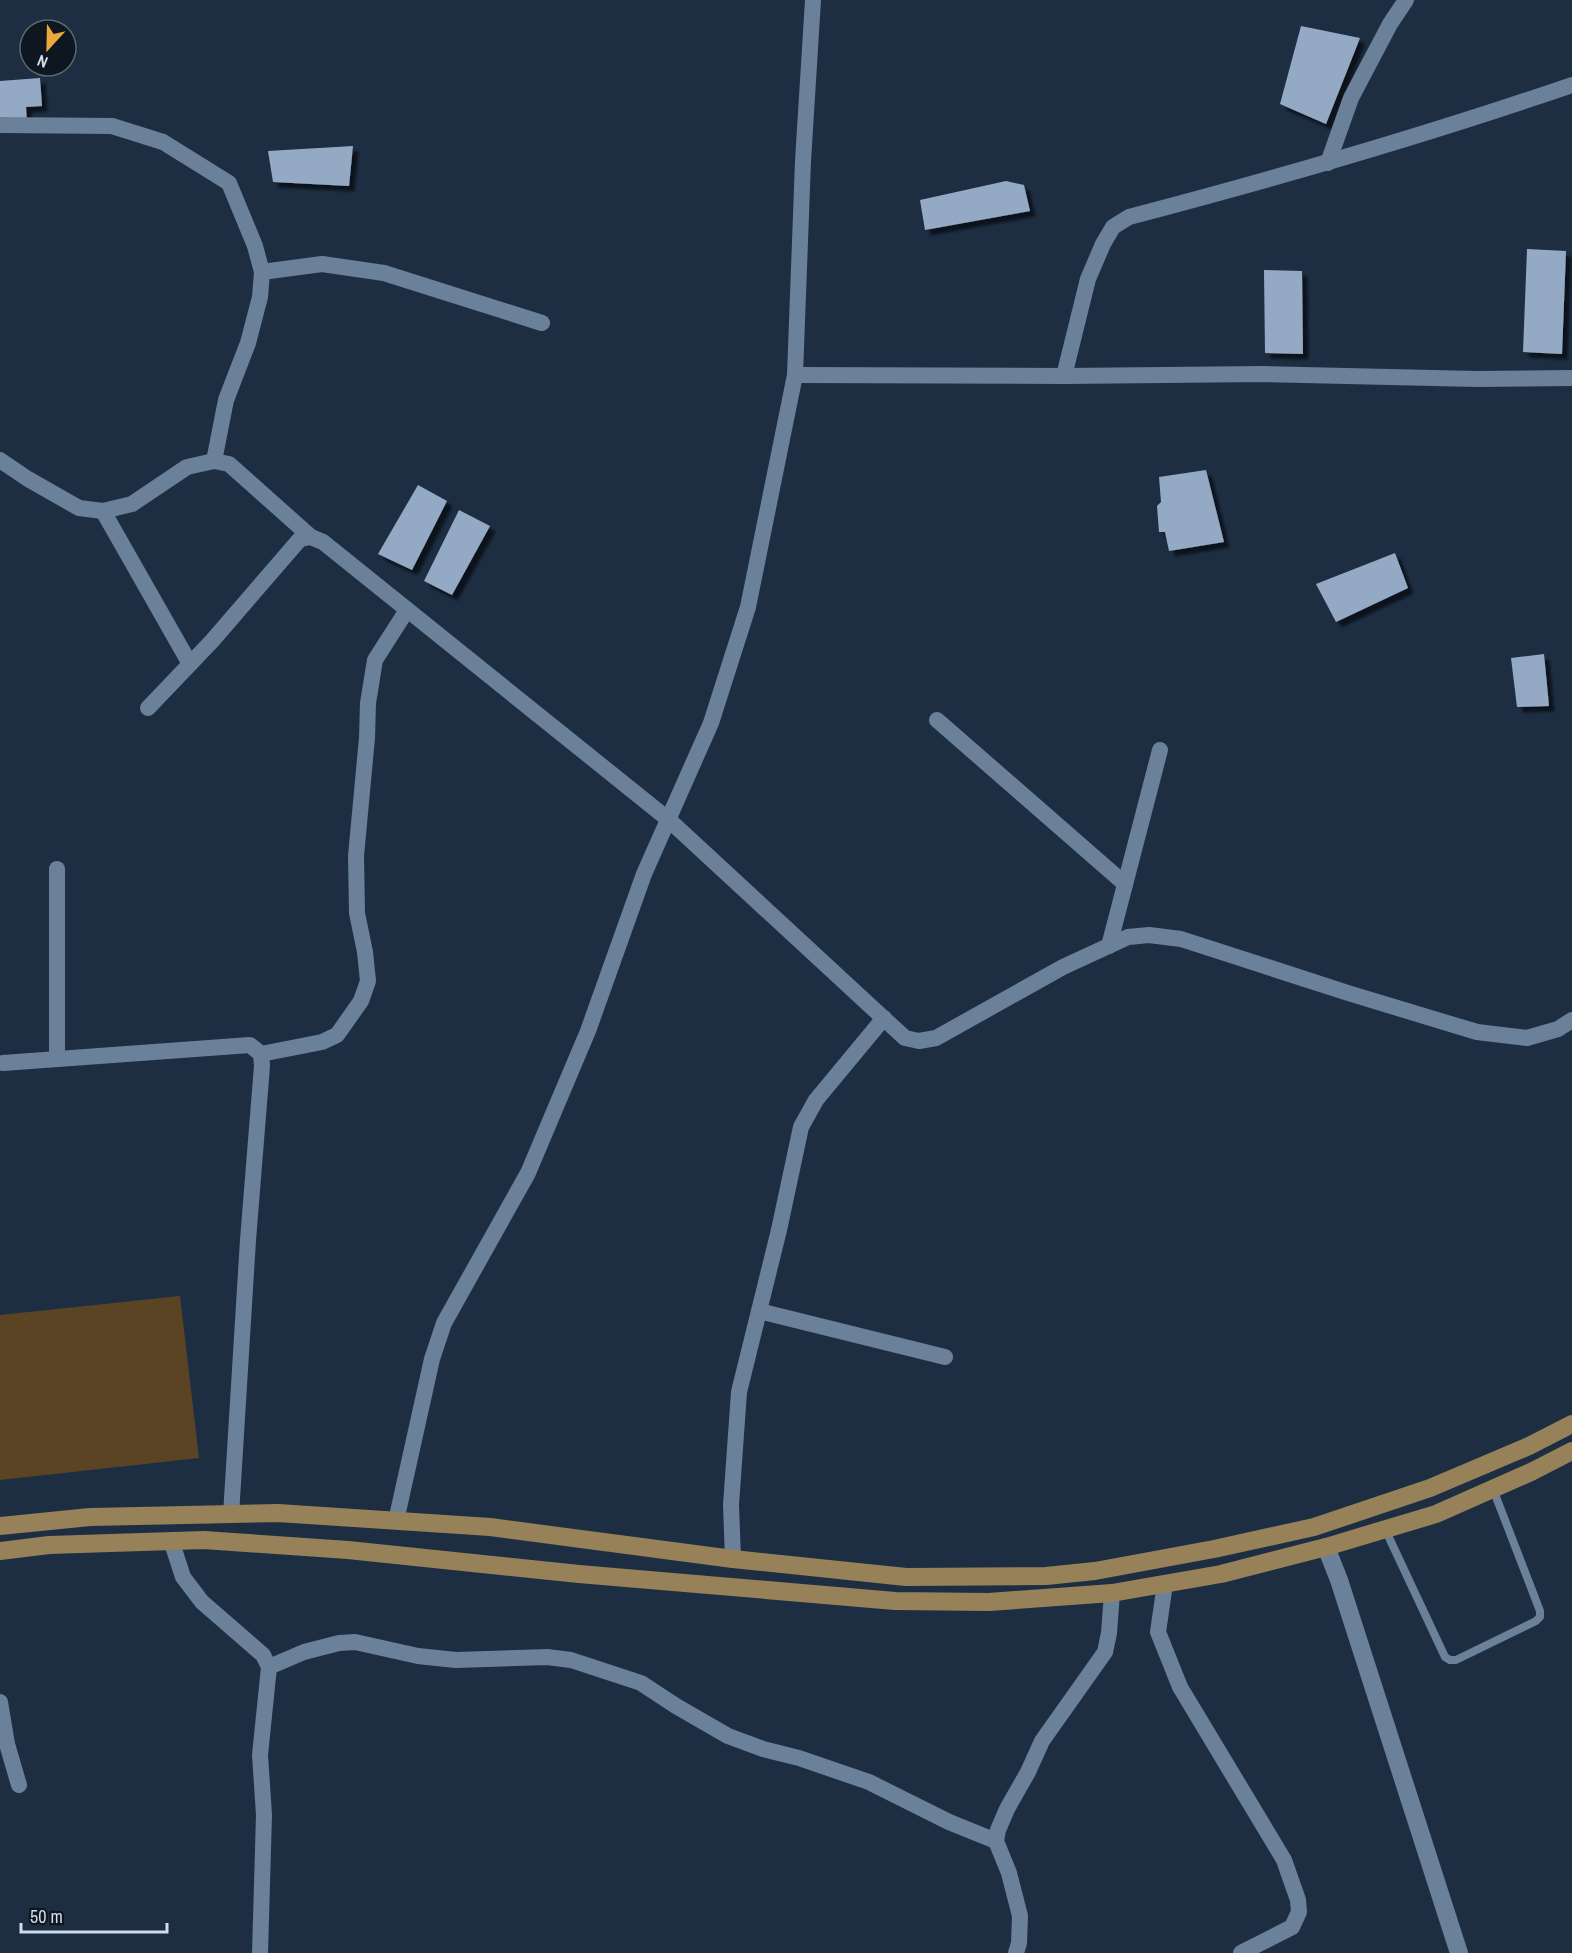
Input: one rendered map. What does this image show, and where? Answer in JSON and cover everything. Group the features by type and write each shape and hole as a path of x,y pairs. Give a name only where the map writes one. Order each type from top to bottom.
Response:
{"main road":[{"path":"0,1526 90,1517 278,1513 490,1527 734,1559 906,1577 1002,1577 1095,1571 1214,1549 1314,1527 1431,1488 1529,1446 1572,1424"},
{"path":"0,1551 49,1545 204,1540 348,1550 579,1574 895,1601 989,1602 1112,1593 1221,1574 1326,1547 1436,1514 1531,1472 1572,1451"}],"street":[{"path":"396,1521 432,1359 444,1323 528,1173 588,1031 644,874 711,723 748,607 795,375 802,161 813,0"},
{"path":"1328,163 1351,98 1390,24 1406,0"},
{"path":"1064,376 1088,279 1113,227 1129,216 1328,163 1477,118 1572,85"},
{"path":"0,125 112,126 163,142 229,183 255,246 262,272 260,297 248,343 226,400 214,461"},
{"path":"262,272 322,264 384,273 542,323"},
{"path":"795,375 1264,374 1477,380 1572,378"},
{"path":"0,460 79,508 103,511 132,504 187,467 214,461 229,464 311,537 322,542 669,820 905,1038 919,1041 936,1038 1063,967 1128,937 1149,935 1180,939 1477,1032 1527,1038 1558,1029 1572,1020"},
{"path":"103,511 190,664"},
{"path":"148,708 190,664 300,539 311,537"},
{"path":"261,1054 322,1042 337,1035 361,1001 368,981 357,913 356,856 368,703 375,660 407,610"},
{"path":"937,720 1125,884"},
{"path":"1109,946 1160,750"},
{"path":"57,869 57,1059"},
{"path":"734,1559 731,1505 739,1392 779,1230 801,1127 816,1100 884,1018"},
{"path":"3,1063 250,1044 261,1054 231,1515"},
{"path":"759,1311 945,1357"},
{"path":"171,1540 183,1577 202,1602 263,1655 269,1667 260,1755 264,1815 260,1953"},
{"path":"1326,1547 1339,1580 1459,1953"},
{"path":"1165,1584 1158,1632 1180,1687 1284,1860 1298,1900 1299,1912 1292,1927 1241,1953"},
{"path":"1016,1953 1019,1943 1020,1916 1009,1873 996,1841 1007,1809 1042,1741 1105,1652 1112,1593"},
{"path":"269,1667 304,1652 339,1643 356,1642 418,1656 456,1660 547,1657 571,1660 641,1683 728,1736 868,1782 949,1822 996,1841"},
{"path":"0,1702 7,1744 19,1785"}],"lane":[{"path":"1385,1529 1445,1657 1456,1660 1540,1617 1540,1611 1492,1489"}],"shaded area":[{"path":"180,1296 199,1458 0,1480 0,1315"}],"building":[{"path":"1301,26 1360,38 1326,124 1280,104"},
{"path":"40,78 42,106 26,107 27,123 0,124 0,81"},
{"path":"353,146 349,186 273,182 268,151"},
{"path":"1006,181 1024,185 1030,211 925,230 920,200"},
{"path":"1527,249 1566,251 1562,354 1523,352"},
{"path":"1264,270 1302,271 1303,354 1265,353"},
{"path":"1206,470 1224,542 1169,551 1165,532 1159,532 1157,506 1161,502 1159,477"},
{"path":"418,485 447,501 412,570 378,554"},
{"path":"459,510 490,526 452,595 424,581"},
{"path":"1395,553 1408,588 1336,622 1316,584"},
{"path":"1544,654 1549,706 1517,707 1511,658"}]}
